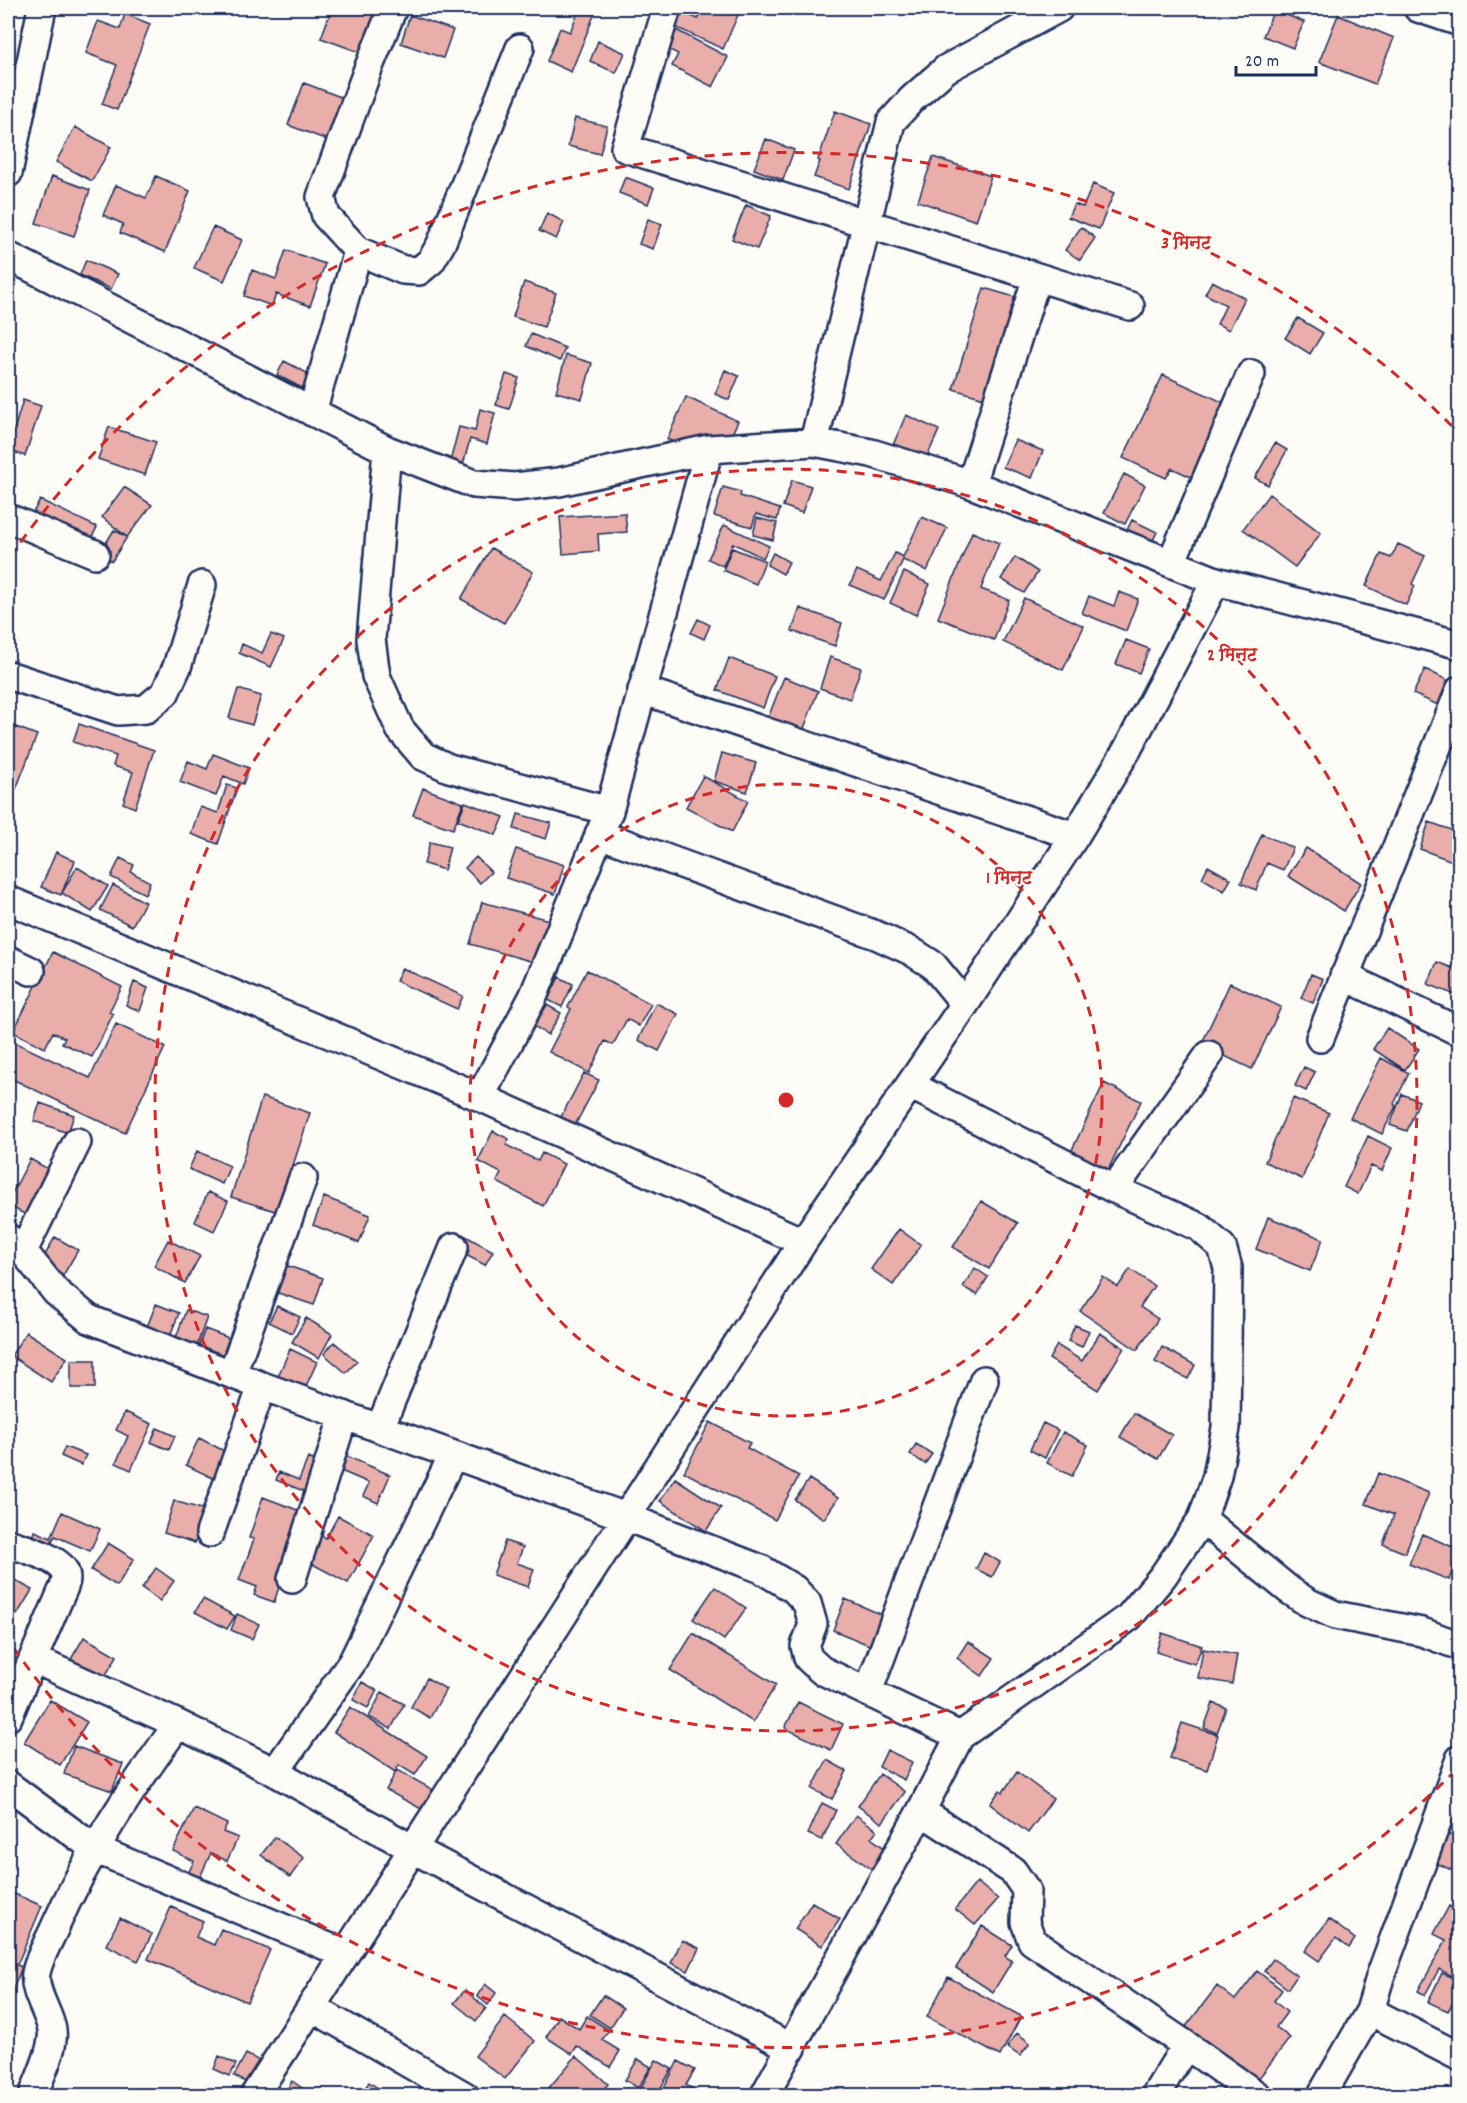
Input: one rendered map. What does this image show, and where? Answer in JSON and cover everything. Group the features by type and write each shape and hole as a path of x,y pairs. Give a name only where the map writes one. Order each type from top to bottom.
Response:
{"street":[{"path":"8,173 42,8"},
{"path":"393,8 321,197 326,216 358,250 404,270 419,270 431,261 441,244 520,48"},
{"path":"667,8 625,148 1131,306"},
{"path":"814,442 891,123 912,99 946,69 1059,8"},
{"path":"1418,8 1460,22"},
{"path":"312,412 358,250"},
{"path":"8,256 387,450 474,484 515,487 559,482 709,449 814,442 871,453 971,484 1216,581 1460,645"},
{"path":"971,484 1037,277"},
{"path":"1171,563 1251,374"},
{"path":"480,1097 533,997 604,823 709,449"},
{"path":"387,450 371,639 376,676 400,729 423,756 449,768 604,823 911,951 933,965 965,1004"},
{"path":"8,518 95,554"},
{"path":"255,2096 803,1242 965,1004 1075,836 1126,750 1216,581"},
{"path":"8,675 118,711 146,709 165,693 177,667 202,585"},
{"path":"642,690 1075,836"},
{"path":"1320,1038 1460,690"},
{"path":"8,900 480,1097 803,1242"},
{"path":"1344,976 1460,1032"},
{"path":"1114,1189 1209,1055"},
{"path":"764,2096 960,1736 1128,1617 1163,1576 1202,1519 1217,1476 1226,1428 1228,1268 1222,1247 1199,1227 1114,1189 910,1085"},
{"path":"76,1142 15,1244 56,1292 89,1319 262,1386 626,1517 761,1569 794,1589 807,1603 813,1624 805,1646 808,1658 822,1670 960,1736"},
{"path":"232,1374 303,1178"},
{"path":"380,1428 454,1247"},
{"path":"868,1692 984,1380"},
{"path":"210,1533 262,1386"},
{"path":"292,1579 344,1415"},
{"path":"275,1772 353,1661 453,1455"},
{"path":"1202,1519 1307,1602 1335,1615 1422,1632 1460,1646"},
{"path":"8,1543 50,1558 66,1574 66,1582 8,1717"},
{"path":"33,1659 178,1724 275,1772 413,1849 792,2048"},
{"path":"33,2096 52,2039 50,2024 36,1982 36,1974 69,1896 95,1849 127,1795 178,1724"},
{"path":"1321,2096 1370,2011 1381,1974 1460,1759"},
{"path":"8,1785 95,1849 345,1954"},
{"path":"921,1811 1013,1871 1026,1890 1025,1922 1032,1941 1258,2096"},
{"path":"311,2007 465,2096"},
{"path":"1370,2011 1460,2057"},
{"path":"1155,2096 1186,2045"}],"building":[{"path":"332,8 388,8 370,56 321,38"},
{"path":"580,8 597,8 571,72 547,61 560,28 570,32"},
{"path":"703,8 722,8 738,15 723,49 673,26 680,11 698,19"},
{"path":"1274,10 1304,22 1293,48 1263,36"},
{"path":"125,14 150,24 117,110 102,104 117,65 86,53 98,21 120,29"},
{"path":"410,15 453,30 443,58 401,43"},
{"path":"1338,15 1394,38 1375,84 1319,62"},
{"path":"676,30 728,57 713,87 672,66 678,54 666,48"},
{"path":"598,41 625,53 616,73 590,61"},
{"path":"304,83 351,101 335,143 288,125"},
{"path":"835,111 871,124 849,189 814,177"},
{"path":"575,118 607,126 600,154 568,146"},
{"path":"75,127 111,147 92,181 56,162"},
{"path":"766,139 794,150 783,180 754,169"},
{"path":"933,157 991,176 976,221 918,201"},
{"path":"52,176 90,190 74,236 36,223"},
{"path":"156,176 190,191 165,252 120,233 123,224 103,215 116,185 146,198"},
{"path":"625,177 654,188 648,204 619,193"},
{"path":"1093,184 1114,193 1099,229 1068,217 1074,204 1083,207"},
{"path":"746,205 771,216 757,249 732,239"},
{"path":"547,213 564,222 556,239 539,231"},
{"path":"648,219 662,224 653,249 639,244"},
{"path":"213,227 242,240 224,281 194,268"},
{"path":"1081,227 1095,238 1080,260 1065,250"},
{"path":"286,250 325,264 310,306 276,294 272,306 244,296 252,270 276,279"},
{"path":"86,260 118,274 111,289 80,275"},
{"path":"1212,281 1245,298 1229,330 1217,324 1226,305 1205,294"},
{"path":"524,282 556,293 544,327 513,317"},
{"path":"984,288 1025,300 995,401 953,389"},
{"path":"1298,318 1323,333 1310,354 1285,338"},
{"path":"531,334 565,348 560,361 526,346"},
{"path":"566,355 592,363 582,399 556,392"},
{"path":"284,361 309,374 302,388 277,375"},
{"path":"725,370 739,376 729,400 715,394"},
{"path":"506,374 519,378 509,409 496,405"},
{"path":"1163,375 1225,403 1191,477 1172,468 1166,478 1123,458"},
{"path":"686,397 738,421 726,446 702,435 695,452 667,439"},
{"path":"23,400 41,406 25,456 8,450"},
{"path":"480,409 495,413 487,444 470,439 463,465 450,462 459,427 475,431"},
{"path":"906,415 939,430 926,459 893,445"},
{"path":"109,427 156,442 145,475 98,459"},
{"path":"1015,440 1043,451 1032,478 1003,467"},
{"path":"1275,443 1287,450 1268,485 1255,478"},
{"path":"1124,474 1145,485 1125,524 1104,513"},
{"path":"792,480 811,486 802,513 783,506"},
{"path":"124,487 152,505 127,537 102,517"},
{"path":"723,487 741,492 740,496 780,509 777,520 756,514 752,527 714,516"},
{"path":"1269,494 1321,533 1295,567 1243,529"},
{"path":"40,500 97,527 87,547 51,530 34,511"},
{"path":"625,513 627,532 598,534 599,551 563,554 560,517"},
{"path":"922,517 947,528 927,571 903,560 884,600 850,585 857,570 881,581 895,553 903,557"},
{"path":"757,518 777,523 773,540 753,535"},
{"path":"1132,520 1157,532 1147,552 1122,540"},
{"path":"724,525 769,546 763,558 733,543 723,566 708,559"},
{"path":"114,530 127,537 112,561 99,554"},
{"path":"972,532 999,543 981,589 1009,600 994,640 938,618"},
{"path":"1398,544 1425,556 1412,584 1415,586 1406,605 1366,586 1381,554 1391,558"},
{"path":"491,548 533,572 504,623 461,599"},
{"path":"732,548 765,561 756,584 723,570"},
{"path":"773,553 789,562 783,574 767,565"},
{"path":"1015,557 1038,572 1024,593 1001,579"},
{"path":"904,572 930,584 916,615 890,603"},
{"path":"1119,592 1138,599 1126,631 1082,613 1089,596 1114,606"},
{"path":"1024,598 1084,626 1063,670 1003,642"},
{"path":"800,608 842,623 835,646 792,631"},
{"path":"698,619 710,625 704,639 691,633"},
{"path":"271,634 284,639 271,667 239,653 242,644 262,653"},
{"path":"1126,640 1149,649 1139,673 1116,664"},
{"path":"830,657 861,668 850,699 820,688"},
{"path":"729,658 775,676 763,708 717,690"},
{"path":"1425,669 1449,681 1438,705 1413,694"},
{"path":"784,677 818,691 803,731 768,718"},
{"path":"238,689 261,696 252,725 229,718"},
{"path":"79,724 154,750 135,808 123,803 133,772 113,766 116,756 73,742"},
{"path":"16,727 37,735 8,810 8,751"},
{"path":"722,753 756,763 747,792 714,781"},
{"path":"213,754 249,768 243,784 224,776 216,796 180,782 188,761 207,769"},
{"path":"703,776 748,801 732,832 686,807"},
{"path":"227,785 237,788 218,844 191,834 200,807 218,813"},
{"path":"423,788 463,803 453,829 413,815"},
{"path":"465,802 504,817 496,835 458,820"},
{"path":"518,814 551,823 546,839 514,829"},
{"path":"1429,822 1460,833 1460,864 1420,849"},
{"path":"1262,834 1293,848 1283,870 1267,863 1256,890 1241,883"},
{"path":"430,842 450,847 444,870 424,864"},
{"path":"1306,848 1361,883 1344,911 1288,876"},
{"path":"516,849 564,865 555,894 506,878"},
{"path":"56,852 75,861 61,895 41,887"},
{"path":"476,857 491,872 480,883 465,868"},
{"path":"120,858 134,865 131,872 150,882 145,894 111,877"},
{"path":"1208,866 1231,879 1224,891 1202,878"},
{"path":"77,867 108,886 92,912 62,893"},
{"path":"113,885 145,902 132,926 100,910"},
{"path":"482,902 549,920 537,963 470,944"},
{"path":"1460,950 1460,997 1428,984 1437,962 1452,968"},
{"path":"53,952 122,987 109,1012 113,1014 92,1057 62,1043 65,1038 53,1032 45,1048 13,1032"},
{"path":"402,968 463,996 457,1009 396,981"},
{"path":"587,970 651,1004 639,1026 627,1019 613,1045 605,1041 589,1073 549,1052 571,1009 568,1007"},
{"path":"1311,974 1323,979 1313,1003 1301,998"},
{"path":"559,977 573,984 562,1007 548,1000"},
{"path":"134,982 148,988 140,1011 126,1005"},
{"path":"1230,983 1281,1007 1252,1069 1201,1045"},
{"path":"656,1003 678,1014 659,1051 638,1040"},
{"path":"547,1005 561,1013 548,1035 534,1026"},
{"path":"116,1024 165,1047 125,1133 8,1077 8,1057 14,1042 90,1078"},
{"path":"1387,1028 1419,1049 1405,1070 1373,1049"},
{"path":"1381,1058 1409,1073 1382,1134 1350,1118"},
{"path":"1304,1067 1315,1072 1306,1091 1295,1086"},
{"path":"584,1073 599,1080 573,1129 559,1121"},
{"path":"1104,1083 1141,1101 1108,1170 1071,1152"},
{"path":"1402,1094 1419,1101 1407,1131 1390,1125"},
{"path":"262,1097 310,1113 278,1212 231,1197"},
{"path":"1293,1098 1329,1113 1302,1179 1265,1162"},
{"path":"40,1103 74,1115 68,1133 34,1121"},
{"path":"493,1131 509,1139 506,1145 538,1161 542,1153 564,1164 543,1206 497,1182 501,1173 478,1161"},
{"path":"1368,1136 1392,1148 1382,1171 1371,1166 1358,1194 1344,1187"},
{"path":"197,1151 230,1166 222,1184 189,1169"},
{"path":"30,1159 50,1170 26,1215 8,1205 8,1201"},
{"path":"208,1192 228,1201 214,1231 195,1222"},
{"path":"324,1197 370,1215 359,1243 313,1225"},
{"path":"981,1201 1018,1223 989,1269 953,1247"},
{"path":"1268,1217 1323,1239 1310,1271 1256,1249"},
{"path":"899,1229 921,1245 893,1285 871,1269"},
{"path":"462,1234 493,1251 485,1265 454,1249"},
{"path":"55,1237 78,1250 61,1279 39,1266"},
{"path":"168,1240 200,1256 185,1283 154,1266"},
{"path":"285,1265 323,1278 314,1305 275,1292"},
{"path":"975,1268 988,1277 977,1295 963,1287"},
{"path":"1130,1269 1154,1286 1140,1307 1158,1319 1137,1350 1080,1311 1103,1277 1118,1287"},
{"path":"156,1304 179,1313 168,1341 145,1332"},
{"path":"277,1306 300,1317 292,1333 269,1322"},
{"path":"186,1310 207,1317 195,1351 174,1343"},
{"path":"306,1318 332,1334 319,1358 292,1342"},
{"path":"1075,1325 1089,1331 1082,1347 1068,1341"},
{"path":"205,1329 234,1340 226,1362 197,1351"},
{"path":"26,1332 67,1358 51,1382 11,1356"},
{"path":"1100,1333 1124,1348 1098,1390 1049,1359 1057,1345 1082,1361"},
{"path":"334,1342 357,1361 346,1373 324,1354"},
{"path":"1162,1347 1195,1365 1188,1379 1155,1362"},
{"path":"290,1349 317,1362 302,1395 275,1383"},
{"path":"71,1360 95,1360 95,1388 71,1388"},
{"path":"125,1412 152,1424 131,1470 116,1463 128,1436 116,1430"},
{"path":"1134,1413 1172,1435 1158,1459 1120,1437"},
{"path":"710,1422 750,1443 747,1448 799,1476 775,1520 684,1472"},
{"path":"1043,1423 1058,1430 1045,1458 1030,1450"},
{"path":"157,1428 175,1436 169,1450 151,1442"},
{"path":"1063,1432 1088,1445 1072,1476 1047,1463"},
{"path":"199,1438 236,1457 223,1483 186,1465"},
{"path":"916,1444 932,1454 925,1464 910,1454"},
{"path":"65,1447 86,1455 81,1465 61,1456"},
{"path":"340,1453 390,1475 378,1503 363,1496 369,1483 334,1468"},
{"path":"308,1458 318,1462 306,1492 276,1480 279,1472 299,1480"},
{"path":"1378,1473 1429,1493 1405,1553 1383,1544 1394,1515 1366,1504"},
{"path":"675,1478 721,1508 706,1531 660,1501"},
{"path":"809,1479 838,1498 824,1519 795,1500"},
{"path":"263,1497 303,1512 274,1602 254,1595 257,1587 239,1580 254,1539 249,1538"},
{"path":"174,1501 205,1510 195,1543 164,1533"},
{"path":"62,1512 100,1529 90,1551 55,1536 47,1549 31,1542 35,1531 51,1538"},
{"path":"338,1516 374,1535 348,1583 303,1559 317,1533 326,1538"},
{"path":"1422,1534 1460,1550 1449,1580 1409,1564"},
{"path":"505,1541 523,1547 517,1563 534,1569 528,1587 493,1575"},
{"path":"108,1543 134,1559 117,1586 91,1570"},
{"path":"984,1553 1000,1562 992,1577 976,1569"},
{"path":"156,1568 174,1581 160,1601 142,1588"},
{"path":"10,1577 32,1590 17,1615 8,1609 8,1580"},
{"path":"715,1587 746,1608 724,1640 693,1619"},
{"path":"203,1599 235,1616 227,1629 195,1612"},
{"path":"845,1599 887,1617 874,1647 833,1630"},
{"path":"237,1614 259,1624 252,1639 231,1630"},
{"path":"693,1633 776,1685 753,1722 670,1670"},
{"path":"1162,1633 1202,1646 1195,1664 1156,1652"},
{"path":"84,1637 117,1656 100,1685 67,1666"},
{"path":"968,1641 994,1658 982,1676 957,1658"},
{"path":"1203,1649 1237,1655 1232,1684 1198,1678"},
{"path":"427,1678 446,1689 430,1718 411,1707"},
{"path":"362,1682 377,1690 368,1708 353,1700"},
{"path":"382,1692 404,1704 391,1729 369,1717"},
{"path":"50,1700 87,1722 60,1765 24,1742"},
{"path":"798,1702 843,1724 831,1750 785,1728"},
{"path":"1213,1703 1226,1708 1217,1733 1204,1728"},
{"path":"350,1707 427,1756 415,1775 399,1765 395,1772 334,1732"},
{"path":"1182,1723 1218,1735 1207,1770 1170,1758"},
{"path":"74,1746 123,1764 112,1791 64,1774"},
{"path":"887,1750 912,1762 904,1780 879,1767"},
{"path":"827,1760 847,1771 832,1799 812,1789"},
{"path":"397,1770 437,1792 427,1812 386,1790"},
{"path":"1017,1772 1053,1799 1028,1833 990,1804 1000,1790 1003,1792"},
{"path":"880,1774 905,1792 882,1823 858,1806"},
{"path":"822,1803 836,1810 822,1840 808,1834"},
{"path":"194,1808 227,1824 223,1832 238,1838 227,1861 211,1853 196,1886 185,1880 194,1861 173,1851"},
{"path":"856,1815 877,1830 871,1838 887,1850 873,1870 836,1844"},
{"path":"1460,1829 1460,1874 1434,1862 1448,1834 1455,1838"},
{"path":"275,1837 304,1858 290,1877 261,1855"},
{"path":"977,1882 998,1899 975,1925 955,1909"},
{"path":"8,1891 42,1906 17,1965 22,1967 11,1994 8,1992"},
{"path":"812,1902 840,1919 822,1946 795,1929"},
{"path":"1449,1906 1460,1912 1460,1963 1452,1976 1439,1969 1425,1995 1418,1991 1446,1940 1434,1934"},
{"path":"171,1907 203,1921 196,1937 214,1945 221,1929 270,1950 247,2002 148,1959"},
{"path":"120,1918 152,1934 138,1961 106,1945"},
{"path":"1329,1919 1355,1939 1349,1948 1336,1938 1319,1961 1305,1951"},
{"path":"982,1926 1012,1945 1005,1956 1012,1961 993,1992 956,1968"},
{"path":"682,1940 699,1948 688,1971 671,1963"},
{"path":"1273,1959 1297,1976 1288,1989 1264,1971"},
{"path":"1460,1969 1460,1991 1448,2011 1428,2002 1442,1973 1455,1979"},
{"path":"1257,1971 1282,1990 1274,2001 1287,2012 1276,2027 1290,2038 1255,2083 1184,2029 1217,1986 1235,2000"},
{"path":"948,1977 1021,2016 1000,2056 927,2017"},
{"path":"485,1984 496,1993 488,2005 477,1996"},
{"path":"465,1990 486,2008 476,2021 454,2003"},
{"path":"603,1995 623,2008 610,2028 590,2015"},
{"path":"559,2016 579,2029 587,2016 609,2030 602,2040 620,2051 610,2067 577,2046 572,2054 546,2037"},
{"path":"505,2017 535,2041 505,2079 475,2056"},
{"path":"1017,2033 1030,2043 1020,2056 1007,2047"},
{"path":"246,2054 265,2064 253,2086 234,2076"},
{"path":"219,2056 236,2064 230,2076 214,2069"},
{"path":"576,2056 608,2084 598,2096 542,2096"},
{"path":"638,2059 651,2067 638,2088 625,2080"},
{"path":"656,2060 672,2069 656,2096 647,2096 639,2091"},
{"path":"678,2061 695,2070 686,2085 700,2093 699,2096 660,2096"},
{"path":"292,2081 314,2096 283,2096"},
{"path":"369,2082 390,2096 360,2096"}]}
